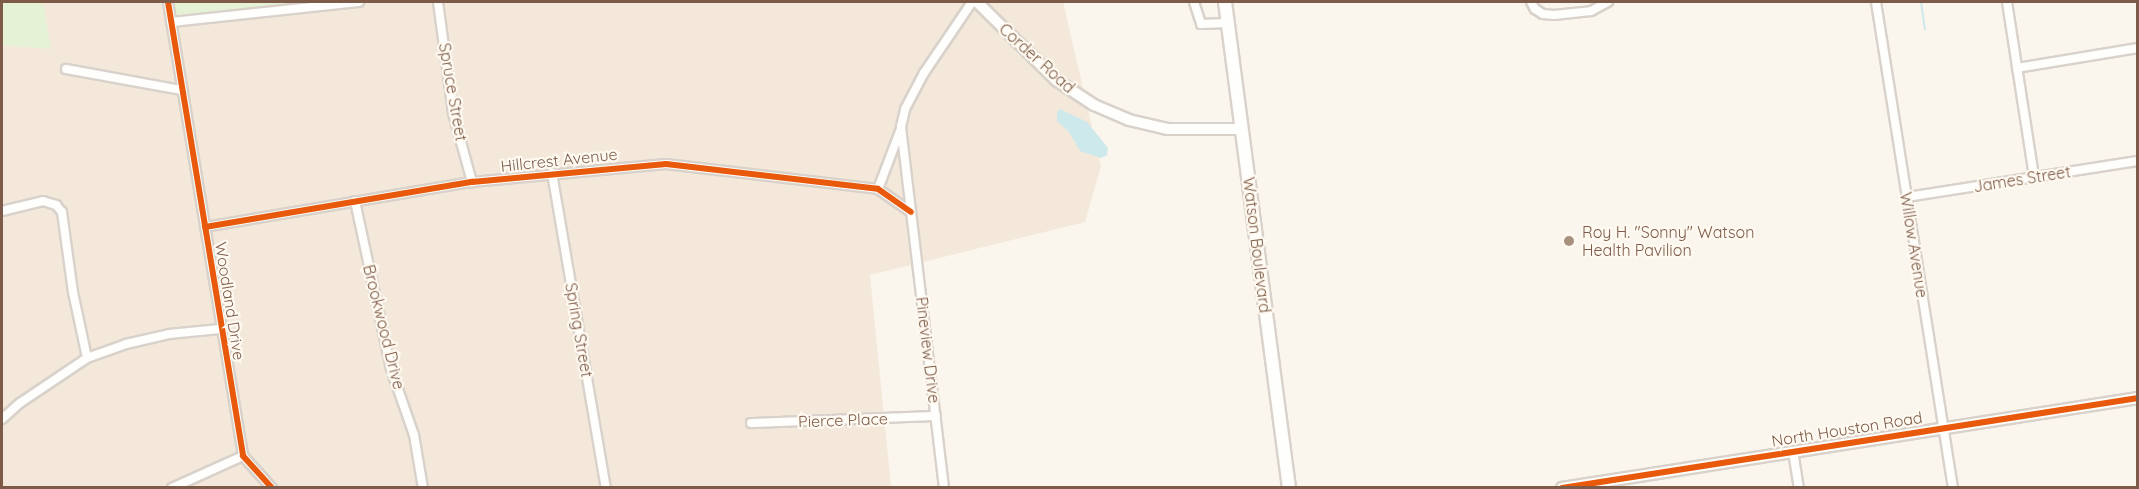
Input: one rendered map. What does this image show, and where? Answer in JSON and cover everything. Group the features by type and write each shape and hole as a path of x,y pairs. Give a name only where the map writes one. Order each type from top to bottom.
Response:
{"main road":[{"name":"Watson Boulevard","path":"1225,2 1289,488"}],"street":[{"name":"Woodland Drive","path":"168,2 220,329 243,456"},
{"path":"171,22 359,2"},
{"name":"Spruce Street","path":"438,2 453,113 472,182"},
{"path":"878,189 901,127 905,109 924,73 972,2"},
{"name":"Corder Road","path":"977,2 1056,80 1094,105 1129,120 1167,129 1242,129"},
{"path":"1194,2 1201,24 1227,22"},
{"path":"1531,2 1535,9 1543,14 1554,15 1591,11 1608,2"},
{"name":"Willow Avenue","path":"1876,2 1953,488"},
{"path":"2007,2 2034,177"},
{"path":"2017,68 2138,48"},
{"path":"66,69 182,90"},
{"name":"Pineview Drive","path":"901,127 944,488"},
{"name":"James Street","path":"1907,197 2138,161"},
{"name":"Hillcrest Avenue","path":"205,227 472,182 666,164 878,189 911,213"},
{"name":"Spring Street","path":"552,173 606,488"},
{"path":"2,212 43,201 56,205 62,212 73,292 87,358"},
{"name":"Brookwood Drive","path":"355,201 391,369 414,435 423,488"},
{"path":"2,420 20,403 87,358 126,344 169,334 220,329"},
{"name":"North Houston Road","path":"1562,488 1635,482 1793,451 2138,398"},
{"name":"Pierce Place","path":"751,423 936,416"},
{"path":"1793,451 1799,488"},
{"path":"172,488 243,456 272,488"}],"shaded area":[{"path":"2,2 1063,2 1101,166 1085,222 870,275 891,487 2,487"}],"green space":[{"path":"2,2 43,2 51,49 2,45"},
{"path":"172,2 296,2 297,5 175,19"}],"water":[{"path":"1060,109 1087,122 1108,148 1107,155 1101,158 1080,151 1069,132 1057,121 1057,112"}],"waterway":[{"path":"1921,2 1925,30"}],"cycle path":[{"path":"168,2 243,456 272,488"},
{"path":"205,227 472,182 666,164 878,189 911,212"},
{"path":"1562,488 2138,398"}],"place":[{"name":"Roy H. \"Sonny\" Watson Health Pavilion","path":"1569,241"}]}
